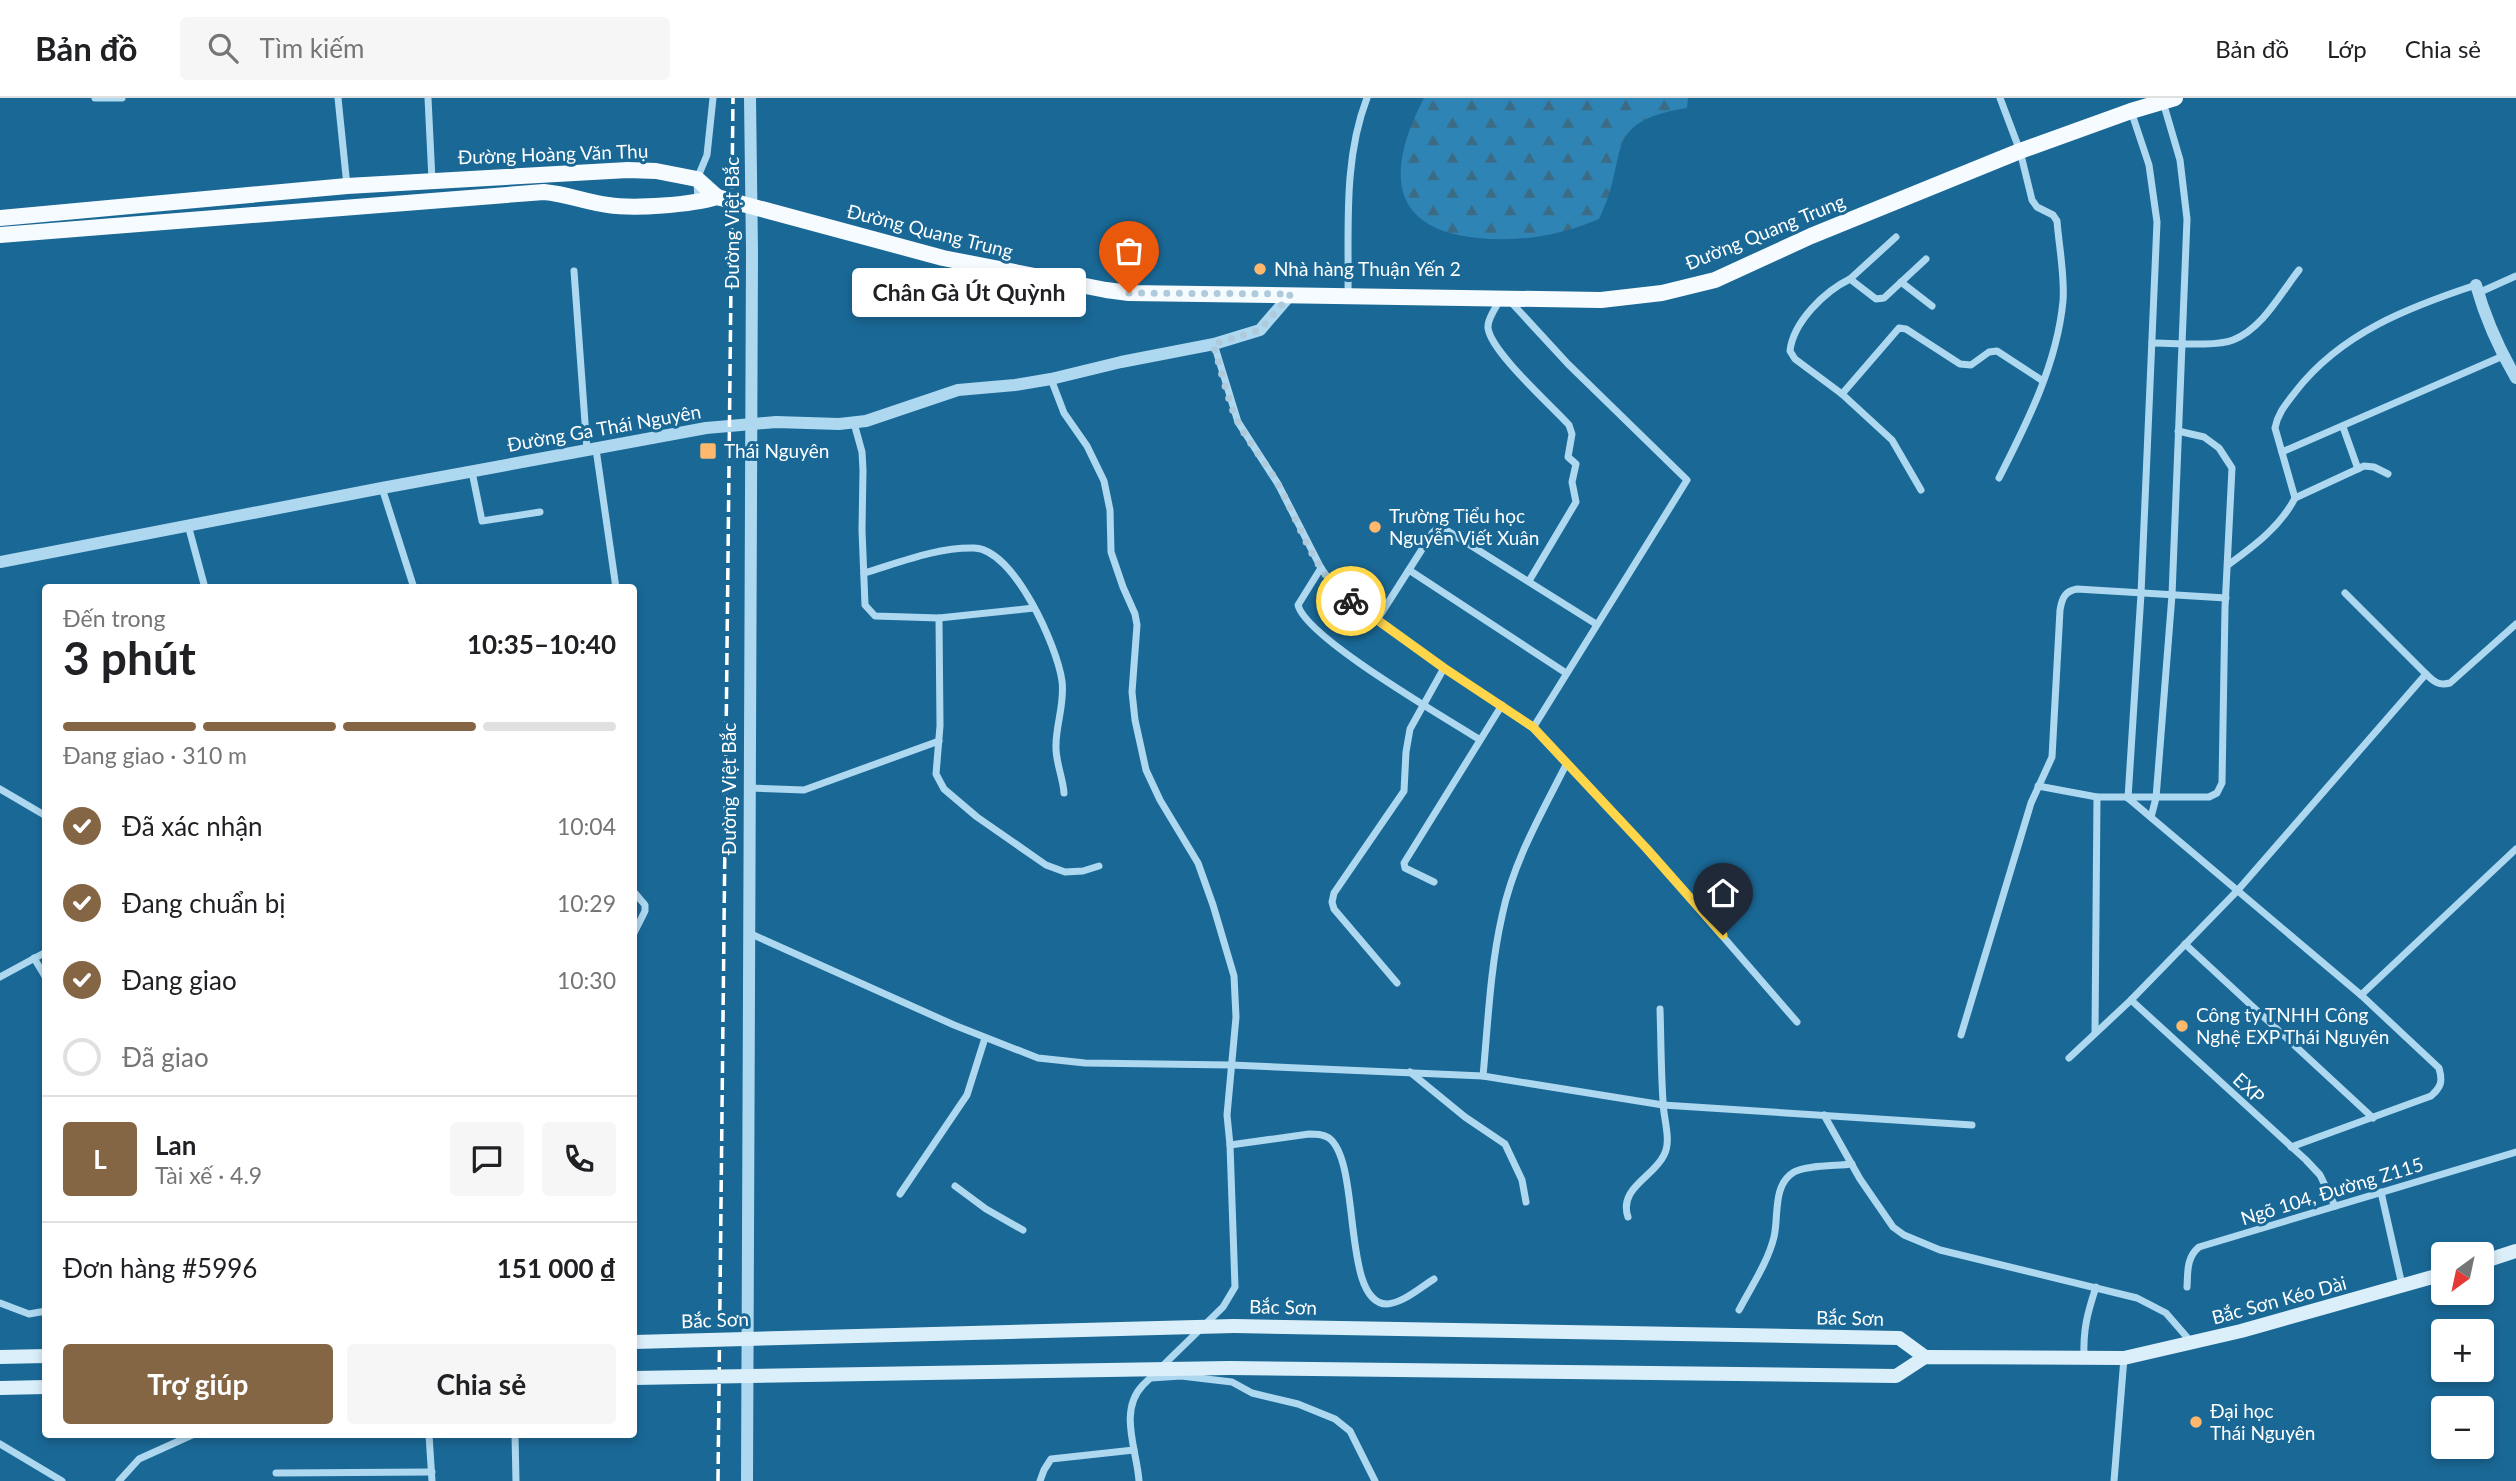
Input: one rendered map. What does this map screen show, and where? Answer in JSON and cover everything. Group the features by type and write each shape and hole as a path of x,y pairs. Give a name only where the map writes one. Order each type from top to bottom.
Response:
{"main road":[{"name":"Đường Quang Trung","path":"724,198 943,258 1082,287 1129,293 1348,294 1601,300 1662,293 1715,280 1811,236 2020,151 2166,99"},
{"name":"Đường Hoàng Văn Thụ","path":"0,218 432,180 628,170 656,171 697,179"},
{"path":"697,179 724,198"},
{"name":"Đường Hoàng Văn Thụ","path":"0,235 544,192 568,194 612,206 698,203 724,198"},
{"path":"196,199 198,219"},
{"path":"2494,1258 2516,1251"},
{"name":"Bắc Sơn Kéo Dài","path":"2124,1359 2192,1344 2431,1278"},
{"name":"Bắc Sơn","path":"637,1342 1234,1326 1899,1338 1925,1357"},
{"path":"0,1357 42,1356"},
{"path":"637,1378 1229,1368 1896,1376 1925,1357 2124,1359"},
{"path":"0,1388 42,1387"}],"street":[{"path":"95,98 122,98"},
{"path":"338,98 347,186"},
{"path":"428,98 432,180"},
{"path":"698,203 697,179 707,155 713,98"},
{"name":"Đường Việt Bắc","path":"747,1481 750,98"},
{"path":"1348,294 1350,163 1360,115 1367,98"},
{"path":"1999,478 2052,356 2063,300 2057,221 2053,215 2036,207 2032,200 2020,151 2000,98"},
{"path":"2151,817 2156,798 2172,595 2187,219 2180,160 2166,99"},
{"path":"2128,798 2141,594 2157,222 2149,165 2131,111"},
{"path":"1896,237 1850,279 1826,294 1805,318 1791,341 1790,351 1795,359 1842,394 1892,440 1921,491"},
{"path":"1850,279 1876,299 1884,298 1926,259"},
{"path":"2152,343 2230,341 2247,333 2299,270"},
{"path":"574,271 592,450 615,584"},
{"path":"2295,498 2275,428 2278,416 2304,381 2329,355 2366,330 2408,309 2516,276"},
{"path":"1901,282 1932,306"},
{"path":"2477,289 2503,356 2516,378"},
{"name":"Đường Ga Thái Nguyên","path":"0,562 188,524 706,428 751,424 854,423 958,390 1051,379 1213,344 1260,330 1291,294"},
{"path":"1529,581 1576,502 1572,482 1576,464 1569,457 1572,434 1569,425 1504,358 1488,330 1489,322 1504,298 1687,480 1533,727"},
{"path":"1842,394 1899,328 1960,364 1971,365 1989,352 1997,351 2043,381"},
{"path":"1213,344 1233,410 1278,484 1321,568 1335,588 1444,668 1533,727 1647,849 1797,1022"},
{"path":"2282,452 2503,356"},
{"path":"1051,379 1063,413 1092,455 1108,494 1111,552 1137,625 1133,706 1146,770 1160,800 1202,872 1234,976 1236,1017 1227,1115 1233,1293 1223,1307 1138,1390 1131,1408 1139,1481"},
{"path":"854,423 862,452 865,605 874,616 939,618 1034,608"},
{"path":"2343,427 2358,469"},
{"path":"2038,786 2097,797 2156,798 2209,797 2217,793 2222,783 2232,468 2219,448 2204,437 2178,431"},
{"path":"2228,565 2259,543 2285,515 2295,498 2358,469 2375,467 2388,474"},
{"path":"472,471 482,521 540,512"},
{"path":"382,488 413,584"},
{"path":"188,524 204,584"},
{"path":"1377,620 1433,532 1443,528 1596,624"},
{"path":"864,573 919,556 973,548 1000,560 1034,608 1053,648 1062,680 1063,698 1055,749 1064,793"},
{"path":"1321,568 1299,602 1298,609 1324,636 1353,659 1480,740"},
{"path":"1409,570 1566,673"},
{"path":"1961,1035 2011,866 2038,786 2052,757 2060,610 2064,596 2077,589 2226,598"},
{"path":"2345,593 2435,683 2444,685 2450,683 2516,624"},
{"path":"939,618 939,741 936,774 951,796 1046,865 1065,872 1083,871 1099,866"},
{"path":"1397,984 1334,909 1332,902 1334,892 1404,791 1410,729 1444,668"},
{"path":"2069,1058 2131,1000 2238,890 2426,674"},
{"path":"1434,882 1405,868 1405,863 1502,705"},
{"path":"748,788 804,790 939,741"},
{"path":"1483,1076 1490,988 1502,913 1521,856 1567,763"},
{"path":"0,789 42,814"},
{"path":"2095,1034 2097,797"},
{"path":"2128,798 2361,995 2439,1068 2442,1080 2431,1096 2291,1147"},
{"path":"2361,995 2516,849"},
{"path":"637,896 645,905 645,911 637,927"},
{"path":"749,933 985,1038 1038,1058 1154,1065 1231,1065 1483,1076 1663,1105 1972,1125"},
{"path":"2185,944 2373,1118"},
{"path":"0,977 42,954"},
{"path":"34,958 42,971"},
{"name":"EXP","path":"2131,1000 2320,1175 2335,1206"},
{"path":"1628,1217 1627,1199 1634,1186 1657,1166 1665,1155 1667,1145 1660,1009"},
{"path":"900,1194 967,1095 985,1038"},
{"path":"1409,1072 1465,1117 1505,1144 1522,1180 1526,1202"},
{"path":"1824,1115 1852,1164 1894,1227 1904,1235 1940,1250 2137,1298 2166,1313 2192,1344"},
{"path":"1230,1145 1309,1134 1320,1134 1328,1138 1335,1144 1343,1162 1362,1278 1373,1298 1383,1303 1394,1302 1434,1279"},
{"name":"Ngõ 104, Đường Z115","path":"2187,1287 2189,1261 2192,1253 2199,1247 2516,1152"},
{"path":"1739,1310 1774,1236 1778,1198 1784,1181 1793,1172 1805,1169 1852,1164"},
{"path":"955,1186 986,1209 1023,1230"},
{"path":"2381,1192 2402,1286"},
{"path":"2084,1358 2085,1319 2096,1287"},
{"path":"0,1303 29,1314 42,1312"},
{"path":"2114,1481 2124,1359"},
{"path":"1150,1378 1181,1376 1232,1382 1252,1393 1298,1404 1335,1419 1350,1431 1376,1481"},
{"path":"119,1481 139,1459 185,1438"},
{"path":"276,1473 432,1477 429,1438"},
{"path":"515,1438 516,1481"},
{"path":"0,1444 62,1481"},
{"path":"1040,1481 1051,1459 1135,1450"}],"green space":[{"path":"1424,98 1688,98 1687,108 1659,114 1640,122 1628,133 1599,219 1554,234 1509,239 1478,238 1448,232 1425,222 1411,208 1403,190 1401,170 1404,148"}],"railway":[{"path":"718,1481 733,98"}],"way so far":[{"path":"1129,293 1291,294 1260,330 1213,344 1238,422 1278,484 1321,568 1335,588 1351,601"}],"place":[{"name":"Nhà hàng Thuận Yến 2","path":"1260,269"},
{"name":"Chân Gà Út Quỳnh","path":"1129,293"},
{"name":"Thái Nguyên","path":"708,451"},
{"name":"Trường Tiểu học Nguyễn Viết Xuân","path":"1375,527"},
{"name":"Công ty TNHH Công Nghệ EXP Thái Nguyên","path":"2182,1026"},
{"name":"Đại học Thái Nguyên","path":"2196,1422"}],"route":[{"path":"1351,601 1444,668 1533,727 1723,935"}]}
